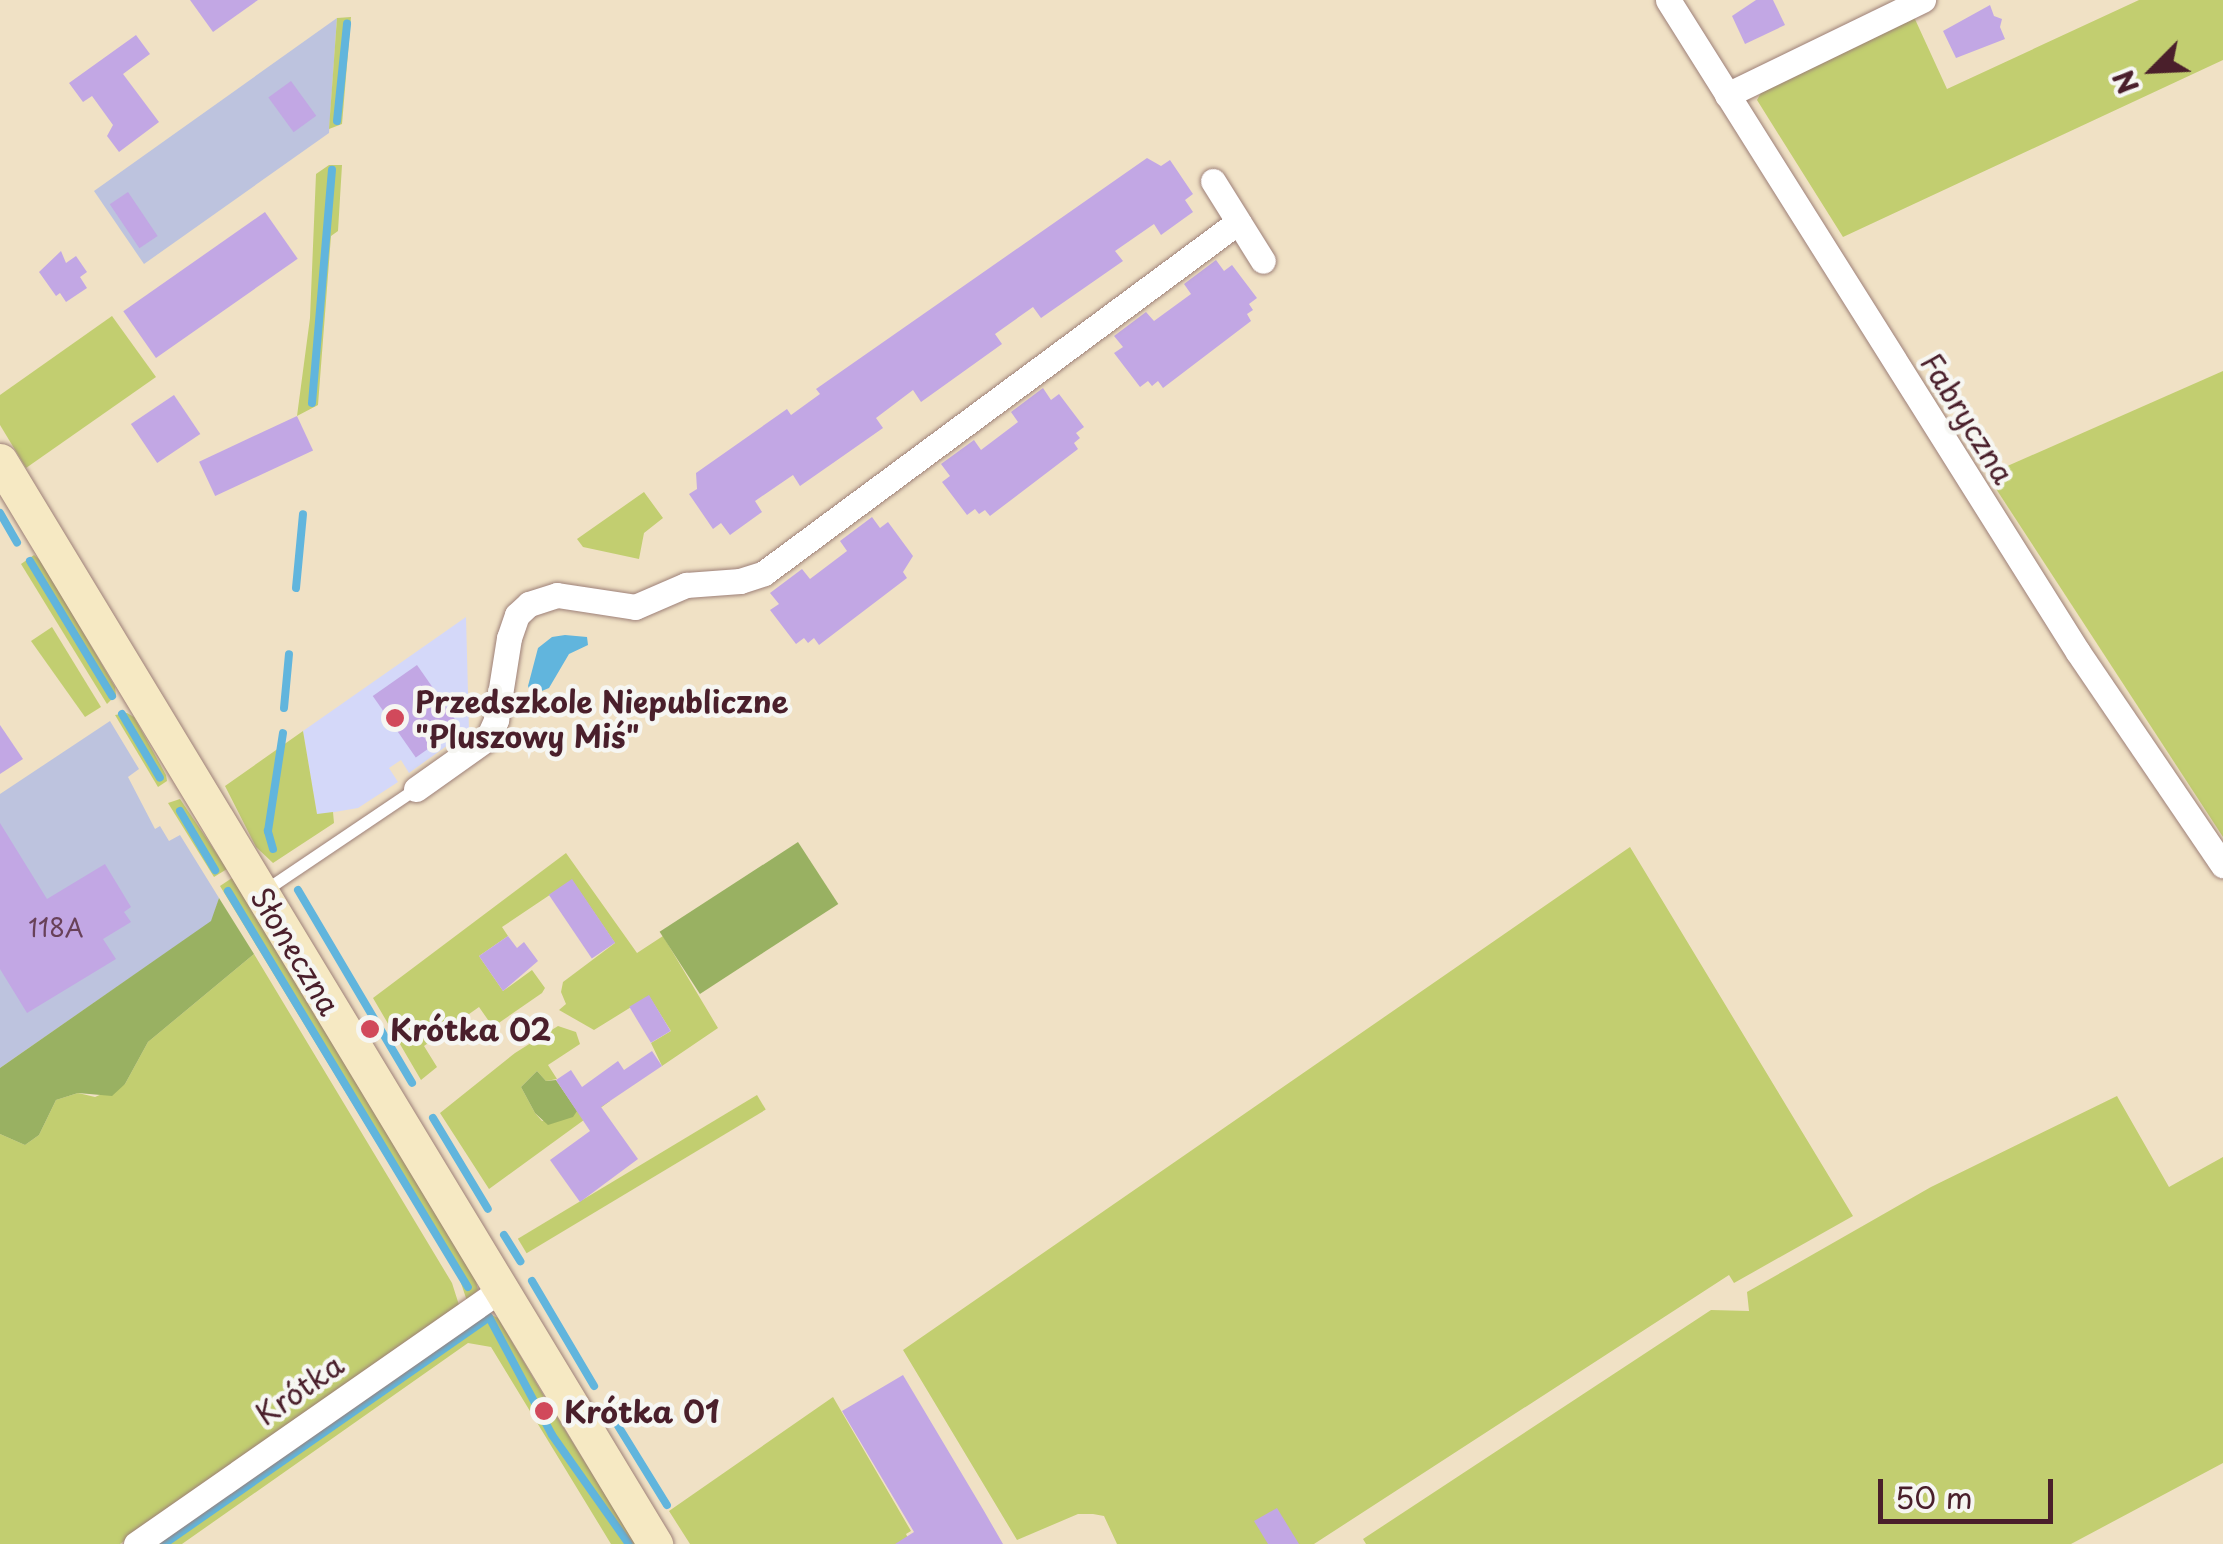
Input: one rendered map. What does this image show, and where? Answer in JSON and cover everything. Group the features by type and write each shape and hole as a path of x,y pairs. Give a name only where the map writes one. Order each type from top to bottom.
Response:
{"main road":[{"name":"Słoneczna","path":"0,461 654,1544"}],"street":[{"name":"Fabryczna","path":"1668,0 2078,652 2223,864"},
{"path":"1727,94 1923,0"},
{"path":"1213,180 1263,261"},
{"path":"416,789 488,738 496,720 509,638 517,616 529,604 558,595 635,607 686,586 740,581 764,573 1238,222"},
{"name":"Krótka","path":"136,1544 502,1289"}],"lane":[{"path":"261,894 416,789"}],"shaded area":[{"path":"337,18 329,133 144,264 94,191"},
{"name":"Przedszkole Niepubliczne \"Pluszowy Miś\"","path":"466,617 469,730 409,773 401,760 389,768 398,782 358,808 317,815 303,731"},
{"path":"110,721 139,769 128,777 155,829 160,826 169,841 180,835 219,898 212,921 0,1068 0,794"}],"green space":[{"path":"2139,0 2223,0 2223,60 1843,237 1757,100 1763,89 1914,17 1947,89"},
{"path":"351,17 342,124 329,129 337,18"},
{"path":"329,165 342,165 338,231 331,236 318,405 297,416 310,318 316,174"},
{"path":"112,316 156,377 26,468 0,425 0,395"},
{"path":"2223,371 2223,837 1987,475"},
{"path":"644,492 663,518 644,533 639,559 583,547 577,539"},
{"path":"34,555 43,563 115,687 116,695 107,704 21,564"},
{"path":"52,627 101,707 85,717 31,641"},
{"path":"127,713 134,717 166,775 167,781 158,787 115,715"},
{"path":"303,731 317,814 333,812 334,823 273,863 256,847 225,786"},
{"path":"180,799 227,869 214,877 168,803"},
{"path":"798,842 838,904 700,994 660,932"},
{"path":"1630,847 1853,1216 1734,1283 1729,1275 1314,1544 1117,1544 1104,1516 1093,1514 1078,1514 1017,1540 903,1350"},
{"path":"566,853 637,953 663,936 718,1028 662,1066 651,1043 671,1031 649,996 594,1030 559,1010 566,1004 561,992 563,982 615,943 572,880 502,927 508,936 479,956 503,991 532,970 545,988 542,993 493,1027 479,1007 424,1046 437,1067 421,1080 373,998"},
{"path":"232,878 475,1277 478,1290 467,1301 460,1280 220,886"},
{"path":"219,898 254,954 148,1042 125,1084 112,1096 78,1093 56,1100 39,1135 25,1145 0,1134 0,1068 211,921"},
{"path":"254,954 452,1283 459,1305 120,1544 0,1544 0,1134 25,1145 39,1135 56,1100 78,1093 95,1097 125,1084 148,1042"},
{"path":"558,1026 576,1032 580,1044 548,1065 557,1079 546,1081 537,1071 521,1087 535,1113 542,1121 577,1111 573,1105 602,1088 610,1101 489,1189 440,1113 515,1053"},
{"path":"537,1071 546,1081 556,1080 577,1111 573,1117 548,1125 535,1113 521,1087"},
{"path":"757,1095 766,1110 527,1253 518,1239"},
{"path":"2117,1096 2169,1187 2223,1157 2223,1463 2071,1544 1366,1544 1363,1539 1711,1310 1749,1311 1747,1292 1931,1187"},
{"path":"481,1310 498,1318 544,1396 532,1404 544,1424 557,1417 636,1544 611,1544 491,1347 468,1343 182,1544 148,1544"},
{"path":"833,1397 911,1531 906,1534 911,1544 690,1544 669,1511"}],"water":[{"path":"552,637 587,637 588,645 569,654 549,688 532,695 528,686 538,648"}],"building":[{"path":"190,0 258,0 213,32"},
{"path":"1756,0 1773,0 1785,25 1745,44 1732,16"},
{"path":"1990,5 1994,16 2002,19 2000,27 2005,39 1956,58 1943,31"},
{"path":"136,35 150,54 123,74 159,122 119,152 107,136 113,125 92,96 83,102 69,83"},
{"path":"291,81 316,116 294,132 268,97"},
{"path":"1147,158 1161,166 1170,160 1193,194 1185,200 1193,212 1161,235 1154,224 1115,251 1123,261 1041,318 1033,307 995,334 1002,344 921,402 913,390 876,418 883,428 800,486 793,475 755,501 762,512 730,535 721,523 713,529 689,494 697,489 696,473 787,409 791,415 820,394 816,389"},
{"path":"128,192 158,236 139,248 110,204"},
{"path":"265,212 298,259 156,358 123,311"},
{"path":"61,251 66,263 76,256 87,272 80,277 87,288 66,302 60,293 56,296 39,272"},
{"path":"1216,260 1224,271 1232,265 1257,298 1249,304 1253,310 1247,314 1251,321 1163,388 1158,381 1152,386 1148,381 1140,387 1114,353 1123,347 1114,336 1146,312 1154,321 1191,294 1184,284"},
{"path":"1043,388 1051,400 1059,394 1084,427 1076,433 1080,438 1074,443 1078,449 990,516 985,510 979,514 975,509 967,515 942,482 950,476 941,464 974,440 981,450 1018,422 1011,412"},
{"path":"174,395 200,434 157,463 131,424"},
{"path":"297,416 313,450 215,496 199,462"},
{"path":"872,517 880,528 888,522 913,556 903,572 907,578 819,645 814,638 808,643 804,638 796,644 770,610 779,604 770,593 802,569 810,579 847,551 840,541"},
{"path":"417,665 460,726 416,757 373,696"},
{"path":"0,725 23,759 0,774"},
{"path":"0,823 47,899 105,864 131,907 124,912 131,922 103,939 116,959 27,1013 0,969"},
{"path":"572,879 615,943 592,958 549,895"},
{"path":"508,936 517,948 524,942 538,961 503,991 479,956"},
{"path":"649,995 671,1031 651,1043 629,1007"},
{"path":"652,1051 662,1066 601,1107 638,1159 580,1202 550,1160 590,1131 556,1080 571,1070 582,1087 618,1061 624,1070"},
{"path":"903,1375 1003,1544 895,1544 914,1532 842,1411"},
{"path":"1277,1508 1299,1544 1268,1544 1254,1521"}],"waterway":[{"path":"337,121 347,24"},
{"path":"312,403 332,170"},
{"path":"0,513 17,542"},
{"path":"296,588 303,514"},
{"path":"30,561 112,696"},
{"path":"284,708 289,654"},
{"path":"122,714 160,778"},
{"path":"273,849 268,831 283,733"},
{"path":"180,811 215,870"},
{"path":"298,890 412,1083"},
{"path":"228,891 468,1287"},
{"path":"433,1118 488,1209"},
{"path":"504,1235 520,1261"},
{"path":"532,1281 594,1386"},
{"path":"164,1544 489,1317 552,1435 629,1544"},
{"path":"607,1408 667,1505"}],"place":[{"name":"Przedszkole Niepubliczne \"Pluszowy Miś\"","path":"395,718"},
{"name":"Krótka 02","path":"370,1029"},
{"name":"Krótka 01","path":"544,1411"}]}
